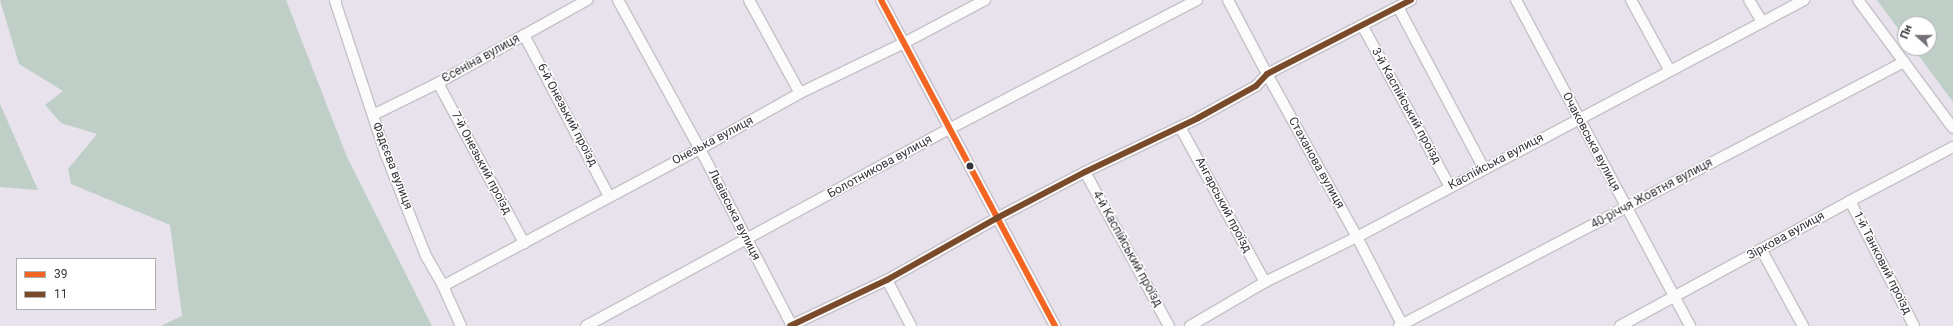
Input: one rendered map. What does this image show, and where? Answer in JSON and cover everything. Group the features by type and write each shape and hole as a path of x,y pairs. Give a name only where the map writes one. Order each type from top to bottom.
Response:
{"street":[{"name":"Фадєєва вулиця","path":"336,0 386,154 426,256 443,286 461,326"},
{"name":"Єсеніна вулиця","path":"373,115 438,83 587,0"},
{"name":"Львівська вулиця","path":"618,0 700,149 791,326"},
{"path":"749,0 800,93"},
{"path":"881,0 1055,326"},
{"name":"Онезька вулиця","path":"443,286 609,196 700,149 800,93 904,43 984,0"},
{"name":"Болотникова вулиця","path":"586,326 949,129 1197,0"},
{"name":"Стаханова вулиця","path":"1228,0 1357,237 1401,325"},
{"path":"791,326 887,280 997,218 1085,172 1180,127 1256,86 1267,74 1411,0"},
{"name":"Очаковська вулиця","path":"1516,0 1690,326"},
{"path":"1631,0 1670,71"},
{"path":"1749,0 1762,22"},
{"name":"Каспійська вулиця","path":"1190,326 1265,282 1357,237 1578,118 1804,0"},
{"path":"1858,0 1953,128"},
{"path":"1398,7 1484,169"},
{"name":"3-й Каспійський проїзд","path":"1362,25 1450,187"},
{"name":"6-й Онезький проїзд","path":"524,35 609,196"},
{"name":"40-річчя Жовтня вулиця","path":"1401,325 1904,62"},
{"name":"7-й Онезький проїзд","path":"438,83 524,243"},
{"name":"Ангарський проїзд","path":"1180,127 1265,282"},
{"name":"Зіркова вулиця","path":"1620,326 1850,201 1953,148"},
{"name":"4-й Каспійський проїзд","path":"1085,172 1169,326"},
{"name":"1-й Танковий проїзд","path":"1850,201 1914,326"},
{"path":"1761,249 1803,326"},
{"path":"887,280 911,326"}],"shaded area":[{"path":"0,0 286,0 347,157 432,326 161,326 182,316 170,225 71,184 68,169 97,134 61,123 45,105 63,91 19,64"},
{"path":"1877,0 1953,0 1953,102 1919,56 1937,56 1937,16 1897,16 1897,27"},
{"path":"0,104 38,190 0,187"}],"transit line":[{"name":"39","path":"881,0 1055,326"},
{"name":"11","path":"790,326 887,280 997,218 1085,172 1198,118 1256,86 1267,74 1411,0"}]}
